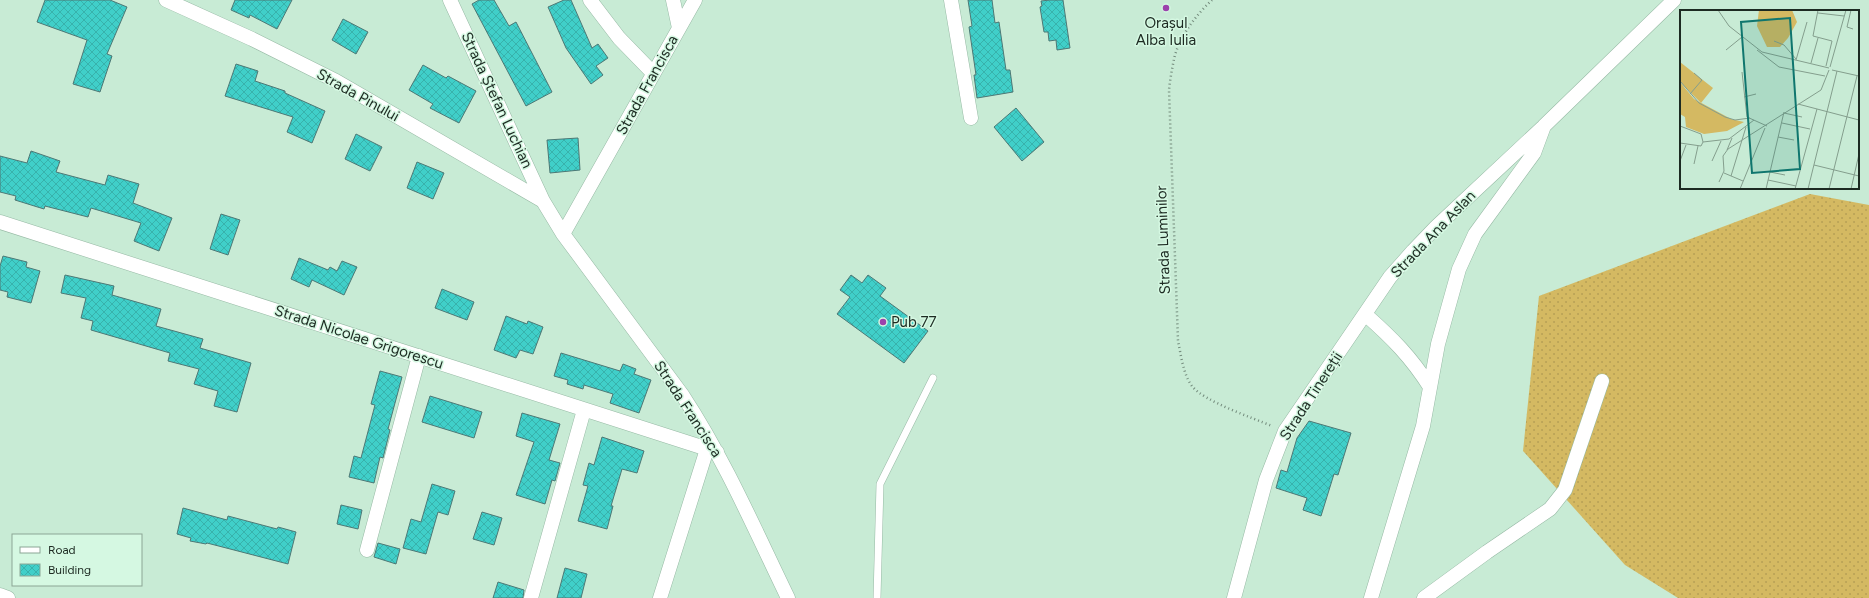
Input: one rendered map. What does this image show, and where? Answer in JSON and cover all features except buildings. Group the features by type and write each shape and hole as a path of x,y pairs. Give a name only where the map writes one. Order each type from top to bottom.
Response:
{"street":[{"name":"Strada Pinului","path":"166,0 252,39 336,81 543,201"},
{"name":"Strada Ștefan Luchian","path":"450,0 543,201"},
{"path":"590,0 619,38 653,73"},
{"path":"673,0 679,28"},
{"name":"Strada Francisca","path":"563,234 695,0"},
{"path":"951,0 970,118"},
{"name":"Strada Ana Aslan","path":"1366,315 1390,277 1413,251 1674,0"},
{"name":"Strada Ana Aslan","path":"1371,598 1423,426 1438,344 1459,269 1475,234 1534,152 1544,126"},
{"name":"Strada Francisca","path":"543,201 563,234 683,396 788,598"},
{"name":"Strada Nicolae Grigorescu","path":"0,222 712,451"},
{"path":"1366,315 1408,355 1430,387"},
{"name":"Strada Tinereții","path":"1234,598 1266,480 1286,432 1366,315"},
{"path":"367,550 419,356"},
{"path":"1424,598 1487,552 1550,509 1565,490 1602,381"},
{"path":"531,598 584,410"},
{"path":"660,598 712,451"},
{"path":"0,595 8,598"}],"lane":[{"path":"877,598 880,484 933,378"}],"path":[{"name":"Strada Luminilor","path":"1212,0 1196,16 1184,36 1174,58 1169,90 1178,341 1185,372 1192,386 1210,400 1286,432"}],"shaded area":[{"path":"1810,194 1869,205 1869,598 1678,598 1625,565 1523,451 1539,296"}],"place":[{"name":"Orașul Alba Iulia","path":"1166,8"},
{"name":"Pub 77","path":"883,322"}]}
